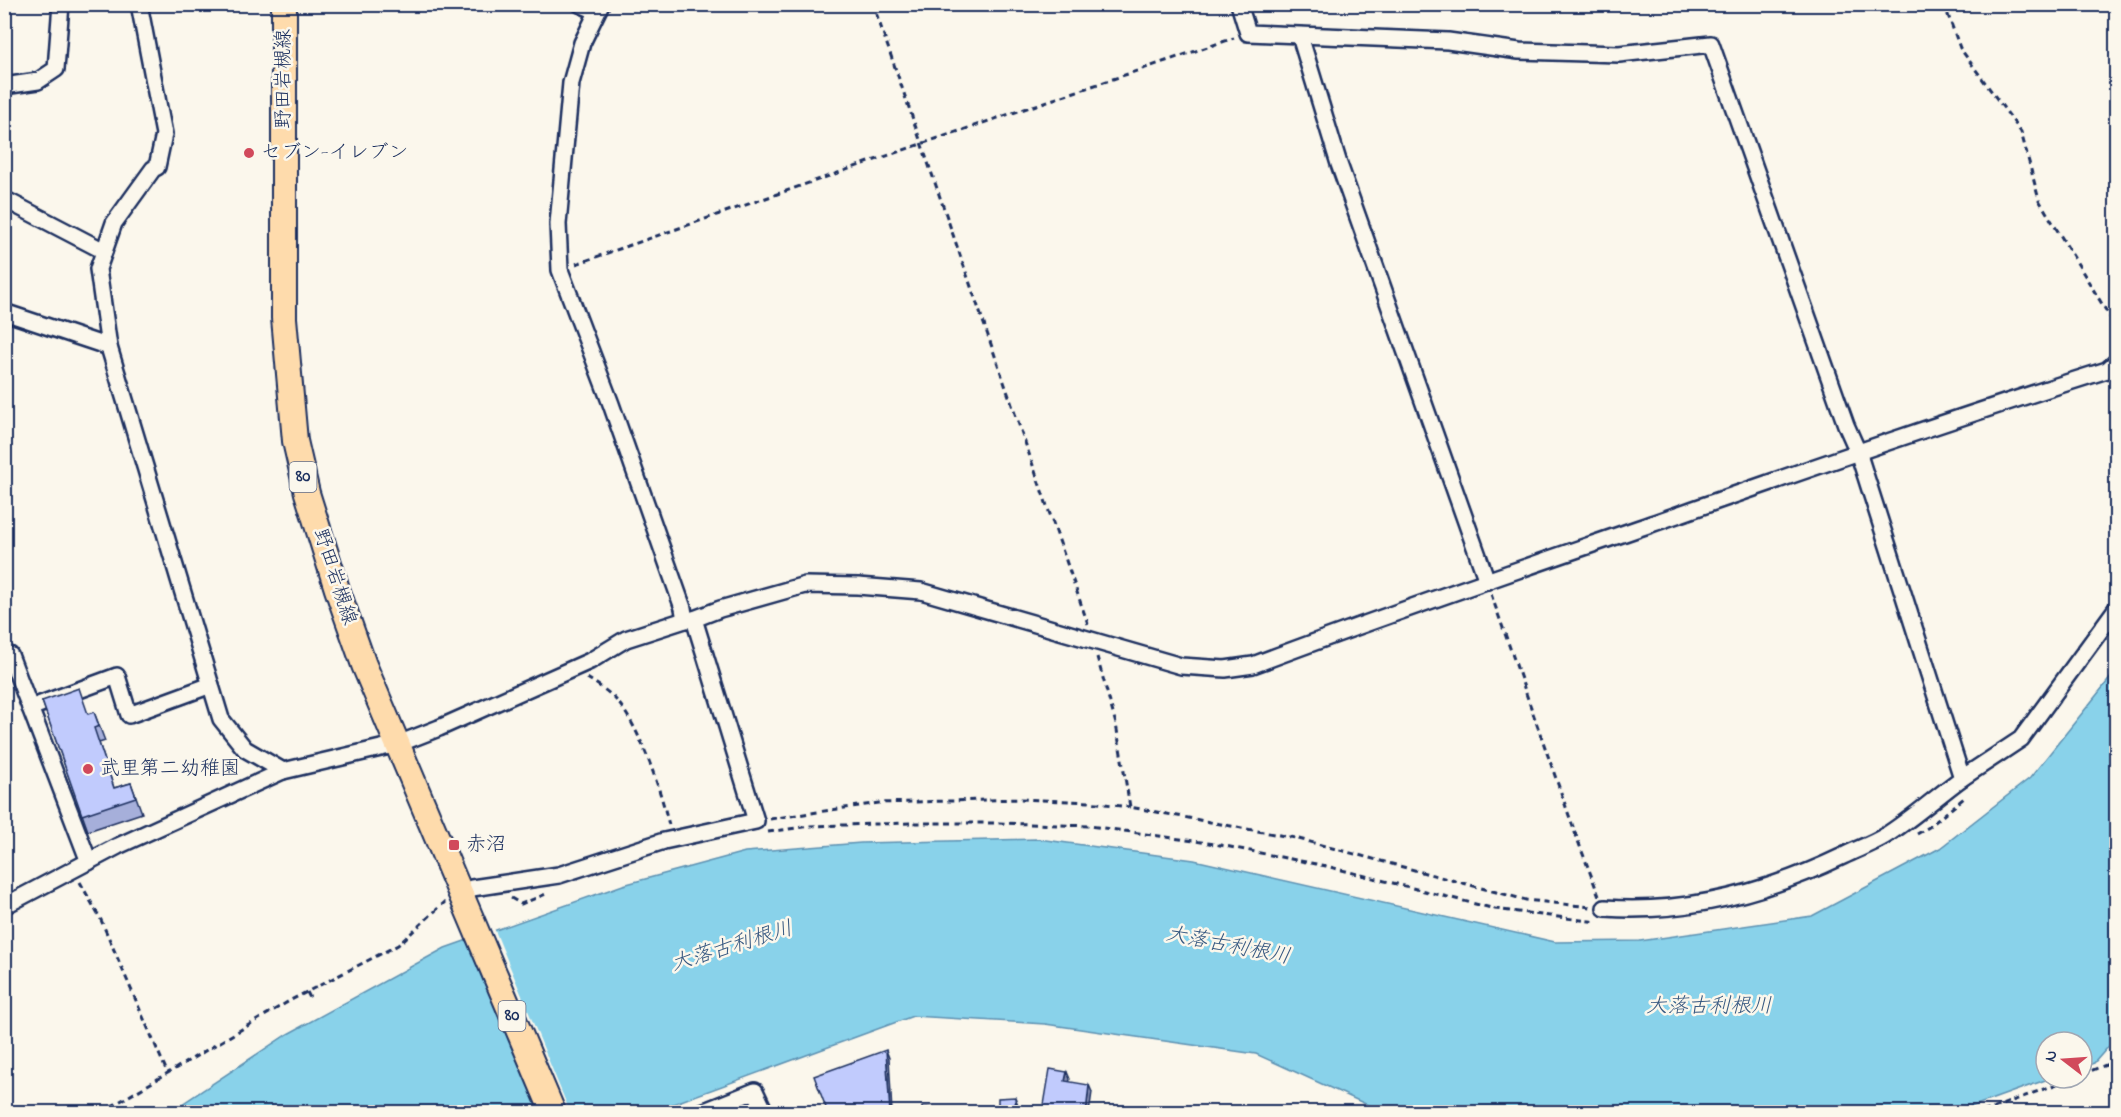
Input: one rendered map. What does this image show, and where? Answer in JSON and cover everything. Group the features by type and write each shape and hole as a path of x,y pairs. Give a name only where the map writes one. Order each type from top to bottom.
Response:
{"main road":[{"name":"野田岩槻線","path":"284,4 284,318 295,441 307,494 364,665 553,1113"}],"street":[{"path":"4,86 38,81 56,69 61,4"},
{"path":"140,4 164,134 157,167 153,169 114,223 98,269 109,347 221,719 245,749 283,771"},
{"path":"460,893 472,888 559,875 672,840 757,827 690,620 683,608 611,404 560,270 558,224 571,83 582,43 598,8 580,4"},
{"path":"1239,4 1248,33 1448,41 1519,51 1619,54 1711,44 1846,425 1858,452 1962,778"},
{"path":"1300,36 1339,164 1487,581"},
{"path":"4,199 104,251"},
{"path":"4,312 109,347"},
{"path":"4,906 118,846 283,771 398,744 573,669 626,639 805,585 921,591 1181,666 1225,669 1253,665 1858,452 1980,411 2113,371"},
{"path":"1605,908 1642,910 1688,905 1753,892 1781,883 1884,836 1962,778 2021,739 2116,609"},
{"path":"4,657 10,655 89,861"},
{"path":"30,708 117,676 129,715 211,685"},
{"path":"702,1113 755,1091 765,1113"}],"path":[{"path":"873,4 1073,580 1116,724 1130,807"},
{"path":"1944,4 1960,48 2021,132 2039,200 2116,327"},
{"path":"560,270 1248,33"},
{"path":"757,827 891,802 1021,799 1089,802 1130,807 1295,838 1526,900 1605,908 1578,842 1487,581"},
{"path":"573,669 597,683 617,701 633,726 651,766 672,840"},
{"path":"757,827 910,823 1090,826 1215,844 1293,860 1495,909 1551,917"},
{"path":"74,870 101,920 167,1073"},
{"path":"492,886 521,904 550,892"},
{"path":"102,1113 307,992 398,945 442,904 460,893"},
{"path":"307,992 310,998"},
{"path":"2094,1070 2106,1065 2116,1057"},
{"path":"1983,1113 2042,1090"}],"water":[{"name":"大落古利根川","path":"2116,671 2116,1038 2094,1063 2094,1030 2034,1030 2034,1084 1957,1112 1383,1112 1256,1054 1045,1024 913,1016 651,1112 170,1112 286,1035 445,948 623,885 745,852 861,843 1038,839 1194,860 1555,942 1640,941 1812,916 1940,848 2030,778"}],"pier":[{"path":"494,928 570,1112 543,1112 471,936"}],"building":[{"path":"79,688 88,714 94,712 99,726 94,728 114,788 131,783 136,797 82,815 42,701"},
{"path":"886,1050 890,1113 828,1113 814,1076"},
{"path":"1050,1069 1067,1072 1065,1081 1089,1085 1086,1113 1036,1113 1043,1111"},
{"path":"1015,1097 1016,1113 992,1113 992,1106 998,1106 998,1098"},
{"path":"922,1107 957,1110 956,1113 922,1113"}],"place":[{"name":"セブン-イレブン","path":"249,153"},
{"name":"武里第二幼稚園","path":"88,769"},
{"name":"赤沼","path":"454,845"}]}
